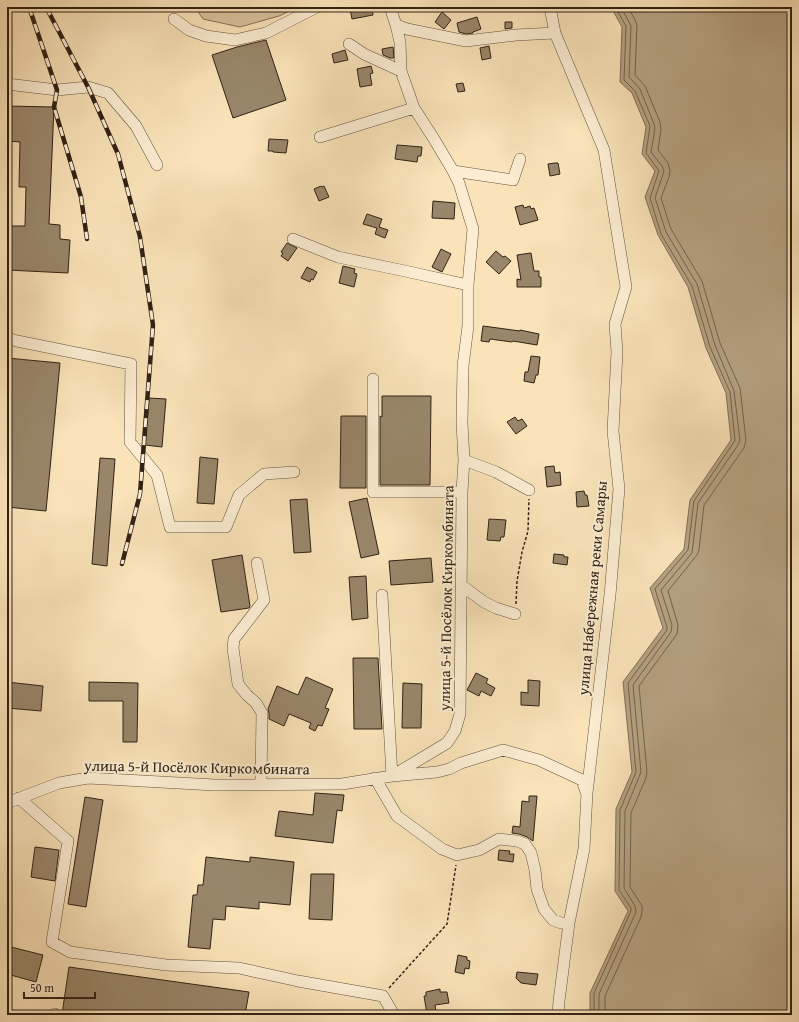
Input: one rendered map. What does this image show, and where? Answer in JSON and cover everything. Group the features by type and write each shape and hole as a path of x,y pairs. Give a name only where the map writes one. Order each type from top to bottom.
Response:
{"street":[{"path":"174,19 189,30 206,36 235,40 266,33 317,7"},
{"name":"улица 5-й Посёлок Киркомбината","path":"7,803 59,783 88,778 215,785 342,784 392,776 447,743 455,731 460,714 462,492 464,460 462,424 463,366 468,326 468,285 473,229 459,183 434,139 414,108 402,71 400,42 390,7"},
{"name":"улица Набережная реки Самары","path":"550,7 555,33 604,150 626,287 614,324 617,352 613,431 619,489 610,595 587,793 584,850 569,923 558,1015"},
{"path":"396,25 407,29 466,41 516,35 555,33"},
{"path":"349,44 364,54 402,71"},
{"path":"7,84 57,90 88,87 108,94 136,126 157,165"},
{"path":"320,137 414,108"},
{"path":"453,171 513,180 520,159"},
{"path":"293,239 338,257 468,285"},
{"path":"7,338 131,364 130,442 157,475 170,527 226,526 239,496 264,474 294,472"},
{"path":"374,379 373,492 462,492"},
{"path":"464,460 496,472 529,490"},
{"path":"257,563 264,600 234,639 233,648 238,684 256,703 262,713 261,784"},
{"path":"461,585 484,602 496,608 515,614"},
{"path":"382,595 392,776 437,772 503,750 539,760 582,780 587,793"},
{"path":"375,778 397,816 442,849 457,855 479,850 499,839 517,841 525,844 530,853 535,870 538,889 544,909 552,920 561,923 569,923"},
{"path":"19,798 68,841 52,942 70,952 166,965 239,968 298,981 383,996 394,1015"}],"path":[{"path":"515,614 517,581 522,552 528,531 529,490"},
{"path":"383,996 447,924 457,855"}],"shaded area":[{"path":"195,7 298,7 279,16 240,27 203,19"}],"water":[{"path":"611,7 792,7 792,1015 590,1015 590,993 628,911 615,891 616,809 632,772 623,682 663,628 650,588 684,549 690,500 731,440 726,393 706,348 688,287 658,235 645,197 655,171 642,154 646,127 632,93 620,82 622,27"}],"building":[{"path":"372,7 373,15 352,19 350,9"},
{"path":"442,12 451,20 444,29 435,22"},
{"path":"477,17 481,29 473,33 466,34 459,32 457,23"},
{"path":"505,22 512,22 512,28 505,29"},
{"path":"266,40 286,100 233,118 212,55"},
{"path":"489,46 491,58 482,60 480,48"},
{"path":"393,47 394,58 383,55 382,49"},
{"path":"345,50 348,60 334,63 332,54"},
{"path":"371,66 373,73 370,74 372,85 360,87 357,69"},
{"path":"463,83 465,91 458,92 456,84"},
{"path":"7,106 54,107 49,224 60,225 60,239 70,240 68,273 7,270 7,226 25,226 26,187 19,187 20,142 7,141"},
{"path":"269,139 288,140 286,153 268,151"},
{"path":"397,145 422,147 421,156 418,156 417,162 395,159"},
{"path":"558,163 560,174 550,176 548,164"},
{"path":"324,186 329,197 319,201 314,189"},
{"path":"433,201 455,203 454,219 432,218"},
{"path":"523,205 524,208 530,206 531,209 534,208 538,220 520,225 515,207"},
{"path":"367,214 382,219 379,227 388,230 385,238 375,234 377,228 363,224"},
{"path":"287,243 297,248 288,261 281,256 283,253 281,252"},
{"path":"441,249 451,254 442,272 432,267"},
{"path":"496,251 511,261 499,274 486,262"},
{"path":"531,253 534,271 539,271 539,277 541,277 541,287 517,287 517,279 521,280 517,255"},
{"path":"343,266 355,269 354,273 357,274 354,287 339,283"},
{"path":"307,267 317,272 313,280 311,279 310,282 301,278"},
{"path":"483,326 520,330 539,334 537,345 490,339 489,342 481,341"},
{"path":"531,356 540,357 538,375 536,375 534,383 524,381 525,372 528,372"},
{"path":"7,358 60,363 46,511 7,507"},
{"path":"382,396 431,396 430,485 380,485 380,416 382,417"},
{"path":"149,398 166,399 162,447 145,445"},
{"path":"341,416 366,416 366,488 340,488"},
{"path":"515,417 518,421 522,419 527,426 516,434 507,422"},
{"path":"200,457 218,459 214,504 197,503"},
{"path":"100,458 115,459 107,566 92,564"},
{"path":"554,466 555,473 560,472 561,485 547,487 545,467"},
{"path":"584,491 585,495 587,495 589,506 577,507 576,492"},
{"path":"367,498 379,554 361,558 349,502"},
{"path":"307,499 311,552 294,553 290,500"},
{"path":"489,519 506,520 504,537 501,537 500,541 487,540"},
{"path":"554,554 568,557 567,565 553,563"},
{"path":"242,555 250,606 249,608 221,612 212,560"},
{"path":"431,558 433,582 391,585 389,561"},
{"path":"366,576 368,618 352,620 349,577"},
{"path":"353,658 378,658 382,729 354,729"},
{"path":"476,673 488,679 486,683 495,688 491,696 481,691 479,696 467,690"},
{"path":"306,677 333,689 325,708 329,709 322,726 318,725 315,731 309,728 311,723 289,714 284,726 269,719 268,709 277,686 298,695"},
{"path":"528,680 540,681 539,706 521,705 521,692 528,693"},
{"path":"7,682 43,686 41,711 7,708"},
{"path":"89,682 138,683 137,742 123,742 123,701 89,701"},
{"path":"403,683 422,684 421,728 402,728"},
{"path":"315,793 344,795 342,811 337,810 333,843 275,836 279,811 313,815"},
{"path":"529,796 537,796 533,841 527,837 512,833 513,826 520,827 522,801 529,802"},
{"path":"85,797 103,800 86,907 68,904"},
{"path":"35,847 59,850 55,881 31,877"},
{"path":"499,850 510,851 509,854 514,854 513,862 498,860"},
{"path":"206,857 250,862 250,857 294,862 290,905 259,902 259,909 226,906 225,920 213,919 210,949 188,947 193,895 197,895 198,885 203,885"},
{"path":"311,874 334,874 332,920 309,919"},
{"path":"7,946 43,955 36,982 7,974"},
{"path":"458,955 467,957 467,960 470,961 469,969 465,968 464,974 455,972"},
{"path":"69,967 249,992 245,1015 62,1014"},
{"path":"517,972 538,974 536,985 521,983 516,978"},
{"path":"440,989 440,992 447,992 449,1003 435,1005 436,1012 427,1014 424,996 426,996 426,992"}],"railway":[{"path":"29,7 57,90 54,107 81,197 87,239"},
{"path":"46,7 88,87 118,154 140,237 153,325 140,494 122,564"}]}
